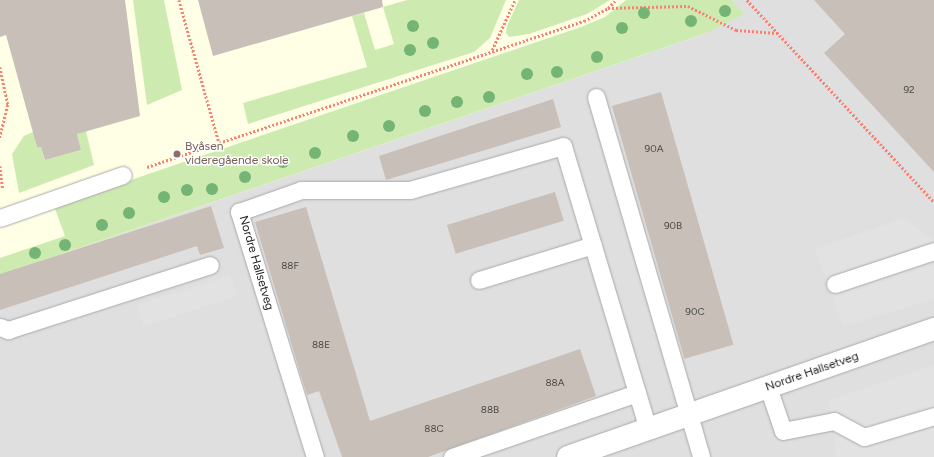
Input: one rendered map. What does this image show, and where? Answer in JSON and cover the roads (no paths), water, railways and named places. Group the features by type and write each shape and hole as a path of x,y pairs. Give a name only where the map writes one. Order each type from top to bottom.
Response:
{"street":[{"name":"Nordre Hallsetveg","path":"568,457 934,329"}],"lane":[{"path":"596,97 701,457"},
{"name":"Nordre Hallsetveg","path":"315,457 239,212 301,190 410,190 563,146 593,245"},
{"path":"0,218 123,175"},
{"path":"479,280 593,245 648,430"},
{"path":"835,284 934,251"},
{"path":"0,327 8,330 210,265"},
{"path":"768,387 783,431 834,421 864,437 934,416"},
{"path":"452,457 637,393"}],"place":[{"name":"Byåsen videregående skole","path":"177,154"}]}
